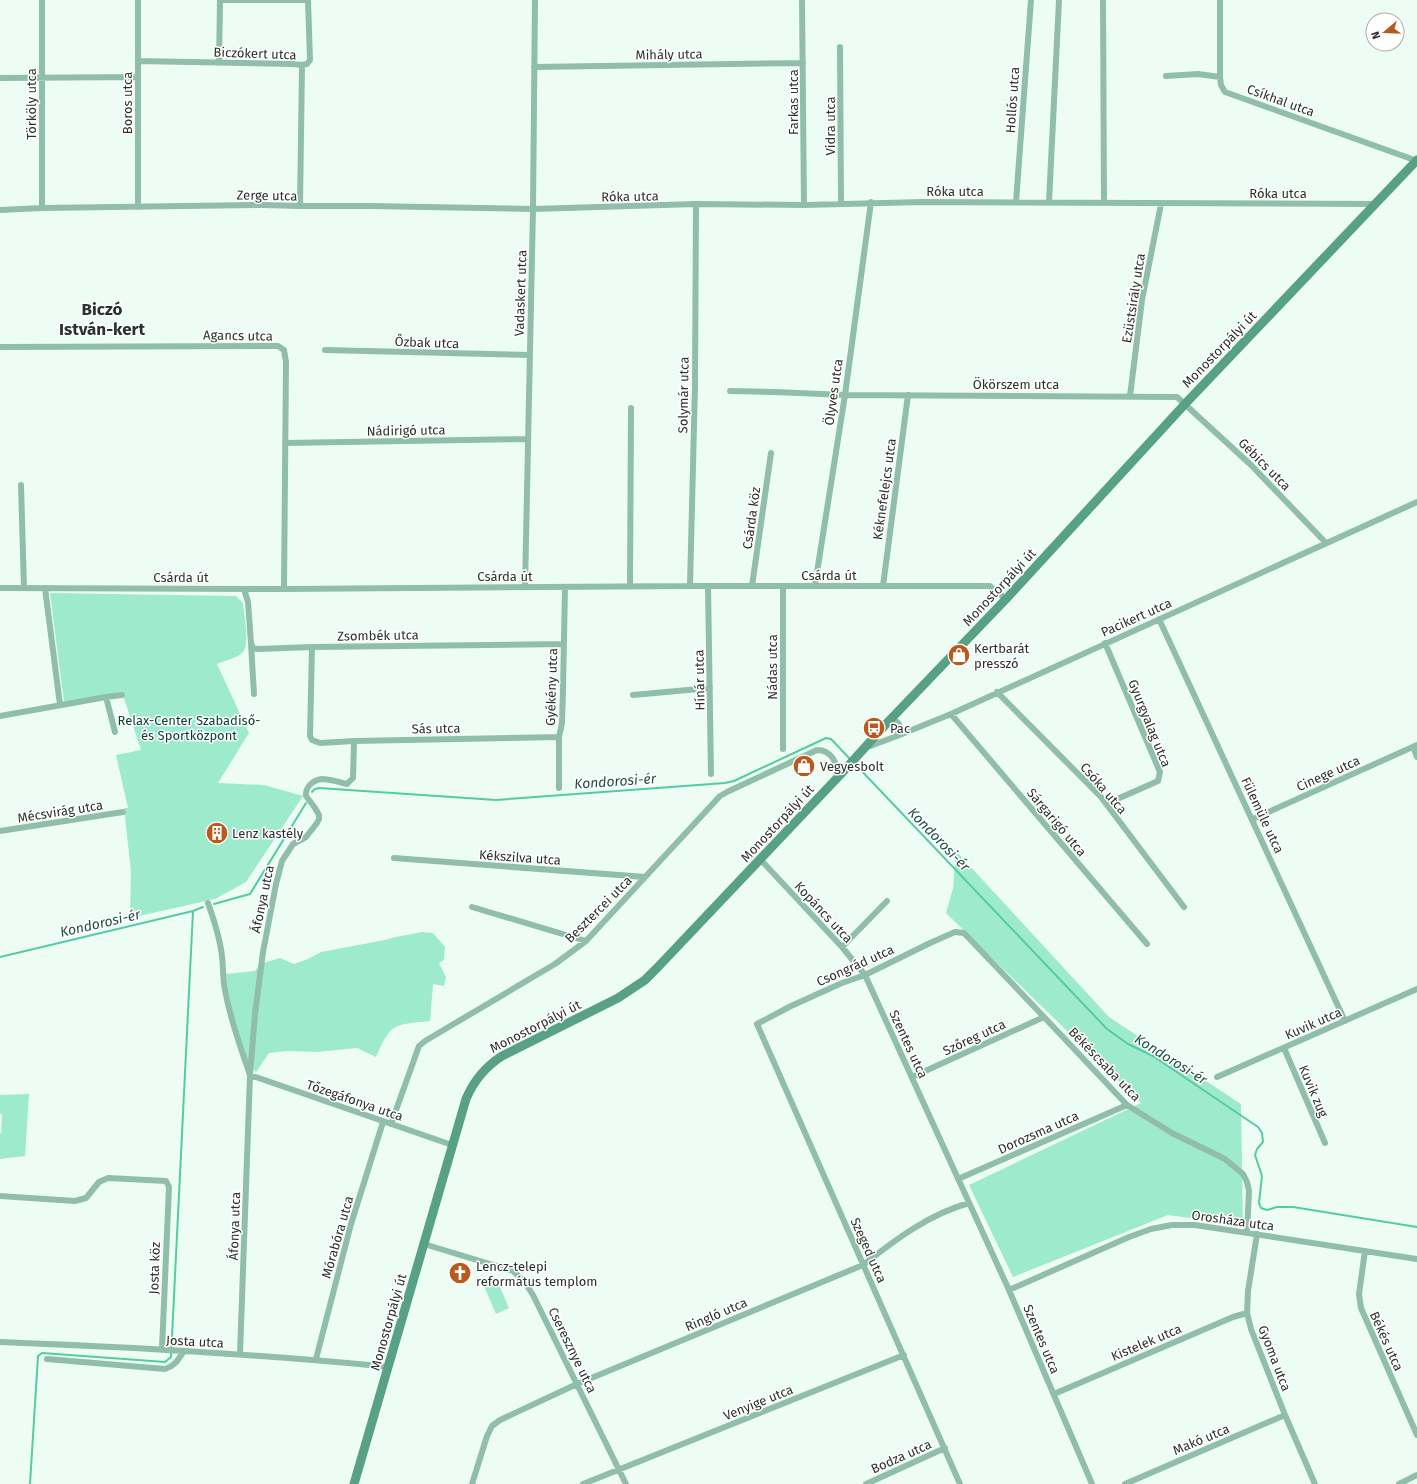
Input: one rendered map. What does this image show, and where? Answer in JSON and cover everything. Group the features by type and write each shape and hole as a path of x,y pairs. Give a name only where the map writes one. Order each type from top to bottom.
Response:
{"street":[{"name":"Törköly utca","path":"42,0 42,208"},
{"name":"Boros utca","path":"138,0 138,207"},
{"path":"219,63 220,0 308,0 310,60 307,64 302,65"},
{"name":"Vadaskert utca","path":"525,587 533,209 535,0"},
{"name":"Farkas utca","path":"802,0 804,205"},
{"name":"Hollós utca","path":"1016,202 1031,0"},
{"path":"1049,202 1059,0"},
{"path":"1103,0 1104,203"},
{"name":"Csíkhal utca","path":"1220,0 1220,77 1221,85 1225,92 1417,160"},
{"name":"Vidra utca","path":"840,48 841,203"},
{"name":"Biczókert utca","path":"138,61 302,65 300,206"},
{"name":"Mihály utca","path":"534,67 803,63"},
{"path":"1166,76 1198,74 1220,77"},
{"path":"0,78 138,78"},
{"name":"Monostorpályi út","path":"354,1484 452,1145 468,1094 483,1070 502,1056 607,1004 645,980 1006,599 1185,404 1417,160"},
{"name":"Róka utca","path":"533,209 696,204 804,205 871,202 1376,204"},
{"name":"Ölyves utca","path":"815,585 844,395 871,202"},
{"name":"Solymár utca","path":"690,586 696,204"},
{"name":"Ezüstsirály utca","path":"1130,396 1142,300 1161,204"},
{"name":"Zerge utca","path":"0,210 42,208 263,205 533,209"},
{"name":"Agancs utca","path":"0,347 278,346 284,350 284,589"},
{"name":"Őzbak utca","path":"325,350 529,355"},
{"name":"Ökörszem utca","path":"730,391 844,395 1177,397 1185,404"},
{"name":"Kéknefelejcs utca","path":"883,586 908,395"},
{"name":"Gébics utca","path":"1185,404 1251,465 1326,543"},
{"path":"630,586 631,408"},
{"name":"Nádirigó utca","path":"285,443 528,439"},
{"name":"Csárda köz","path":"752,586 771,453"},
{"path":"21,485 24,588"},
{"name":"Pacikert utca","path":"864,749 951,714 1417,502"},
{"name":"Csárda út","path":"0,588 284,589 815,585 990,586 1006,599"},
{"name":"Hínár utca","path":"708,586 711,774"},
{"name":"Nádas utca","path":"783,586 783,749"},
{"name":"Gyékény utca","path":"559,788 559,737 562,723 565,587"},
{"path":"45,588 60,705"},
{"path":"244,589 248,602 254,694"},
{"name":"Fülemüle utca","path":"1159,619 1345,1021"},
{"name":"Zsombék utca","path":"251,643 253,648 258,649 564,644"},
{"name":"Gyurgyalag utca","path":"1105,643 1160,772 1158,781 1106,804"},
{"name":"Sás utca","path":"312,647 310,736 315,742 559,737"},
{"path":"633,695 710,688"},
{"name":"Csóka utca","path":"997,692 1106,804 1184,908"},
{"path":"0,716 122,695"},
{"path":"106,697 115,732"},
{"name":"Sárgarigó utca","path":"951,714 1147,944"},
{"path":"887,723 896,721 900,725 898,736"},
{"name":"Áfonya utca","path":"240,1354 250,1075 263,952 282,861 293,844 306,837 317,823 319,816 306,796 307,788 310,784 321,779 347,784 353,778 354,741"},
{"name":"Cinege utca","path":"1252,819 1415,746 1417,757"},
{"name":"Besztercei utca","path":"391,1124 419,1046 425,1040 555,964 586,941 720,796 817,750 822,750 829,753 834,759 840,775"},
{"name":"Mécsvirág utca","path":"0,831 123,812"},
{"name":"Kékszilva utca","path":"394,858 645,877"},
{"name":"Kopáncs utca","path":"760,859 842,947 869,982"},
{"path":"842,947 887,901"},
{"name":"Áfonya utca","path":"208,903 216,926 222,956 224,984 238,1040 250,1075"},
{"path":"472,907 586,941"},
{"name":"Csongrád utca","path":"757,1024 792,1006 842,983 865,975 955,932 964,933"},
{"name":"Békéscsaba utca","path":"964,933 1126,1105 1172,1133 1225,1159 1243,1174 1249,1191 1247,1233"},
{"name":"Szentes utca","path":"869,982 1009,1290 1092,1484"},
{"name":"Kuvik utca","path":"1217,1077 1417,989"},
{"name":"Szőreg utca","path":"912,1077 1044,1017"},
{"name":"Szeged utca","path":"757,1024 960,1484"},
{"name":"Kuvik zug","path":"1284,1048 1325,1143"},
{"name":"Tőzegáfonya utca","path":"250,1075 452,1145"},
{"name":"Dorozsma utca","path":"958,1179 1126,1105"},
{"name":"Mórabóra utca","path":"316,1359 351,1224 383,1122"},
{"name":"Josta köz","path":"0,1196 75,1201 86,1198 99,1182 108,1178 166,1181 169,1187 165,1350"},
{"path":"863,1265 892,1242 919,1225 948,1210 969,1204"},
{"name":"Orosháza utca","path":"1009,1290 1129,1237 1151,1229 1172,1225 1194,1224 1417,1258"},
{"name":"Gyoma utca","path":"1257,1234 1248,1291 1247,1313 1251,1329 1285,1415 1315,1484"},
{"name":"Cseresznye utca","path":"424,1244 513,1271 524,1281 533,1295 626,1484"},
{"name":"Békés utca","path":"1365,1251 1359,1294 1361,1308 1417,1435"},
{"name":"Ringló utca","path":"472,1484 487,1436 492,1426 500,1420 577,1384 863,1265"},
{"name":"Kistelek utca","path":"1054,1394 1232,1317 1247,1313"},
{"name":"Josta utca","path":"0,1342 240,1354 316,1359 389,1367"},
{"path":"47,1359 165,1369 173,1366 184,1351"},
{"name":"Venyige utca","path":"583,1484 904,1355"},
{"name":"Makó utca","path":"1125,1484 1285,1415"},
{"name":"Bodza utca","path":"866,1484 945,1448"},
{"path":"1399,1484 1417,1475"}],"green space":[{"name":"Relax-Center Szabadiső- és Sportközpont","path":"50,593 236,596 243,603 246,636 245,648 243,652 237,656 217,664 249,733 218,783 264,785 303,796 246,882 215,899 130,918 131,872 124,808 128,808 116,755 141,750 122,692 64,702"},
{"path":"956,851 1109,1017 1241,1104 1243,1225 1168,1215 1013,1277 969,1185 1141,1103 946,913 953,888"},
{"path":"422,932 433,933 445,947 444,960 439,963 446,977 444,986 433,984 430,1021 408,1023 395,1027 386,1037 376,1057 357,1048 317,1052 287,1051 269,1053 256,1072 248,1063 232,1012 226,974 255,971 260,964 280,958 294,964 321,952"},
{"path":"29,1094 25,1156 0,1159 2,1114 0,1114 0,1095"},
{"path":"497,1280 509,1308 496,1314 484,1286"}],"waterway":[{"name":"Kondorosi-ér","path":"312,792 319,788 496,800 725,783 734,781 826,738 831,739 850,759"},
{"name":"Kondorosi-ér","path":"855,764 1107,1029 1128,1044 1153,1056 1258,1127 1262,1133 1263,1142 1257,1149 1255,1155 1262,1176 1259,1203 1261,1208 1267,1210 1277,1207 1293,1207 1417,1227"},
{"name":"Kondorosi-ér","path":"214,904 250,894 306,803"},
{"name":"Kondorosi-ér","path":"0,957 193,911 203,907"},
{"path":"30,1484 38,1356 42,1353 165,1362 171,1357 193,911"}],"place":[{"name":"Kertbarát presszó","path":"959,655"},
{"name":"Pac","path":"874,728"},
{"name":"Vegyesbolt","path":"804,766"},
{"name":"Lenz kastély","path":"217,833"},
{"name":"Lencz-telepi református templom","path":"460,1273"}],"district":[{"name":"Biczó István-kert","path":"102,319"}]}
